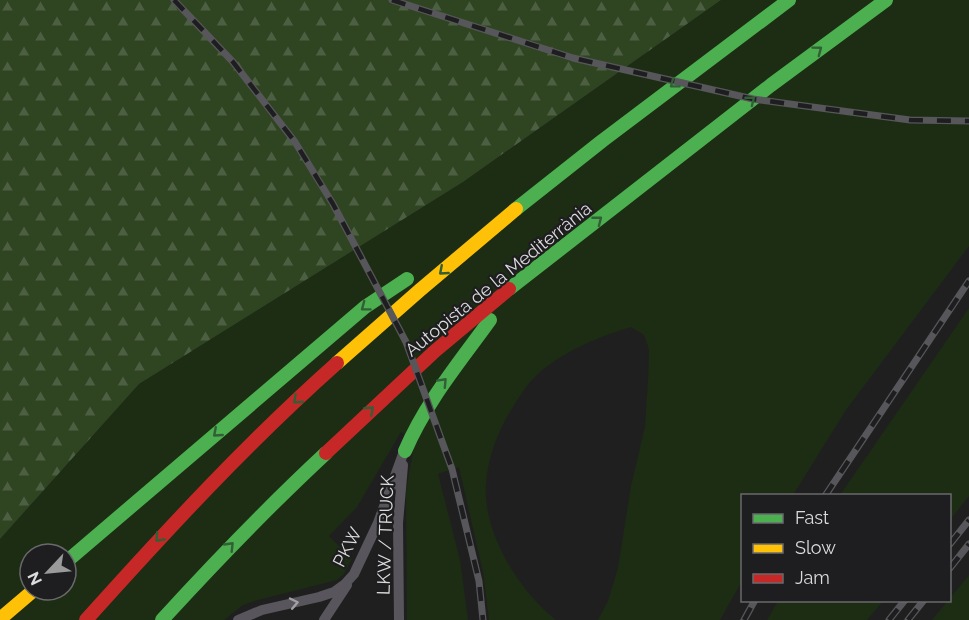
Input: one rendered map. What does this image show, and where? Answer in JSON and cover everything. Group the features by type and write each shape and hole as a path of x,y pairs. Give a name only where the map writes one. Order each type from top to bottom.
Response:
{"highway":[{"path":"86,620 187,508 346,356 535,192 701,64 789,0"},
{"name":"Autopista de la Mediterrània","path":"162,620 281,495 435,351 518,282 771,85 886,0"},
{"path":"78,552 365,307 535,192"},
{"path":"405,451 436,389 455,369 518,282"},
{"path":"0,619 19,602"}],"lane":[{"name":"PKW","path":"238,620 262,609 334,592 354,574 378,523 405,451"},
{"name":"LKW / TRUCK","path":"399,620 398,523 405,451"},
{"path":"324,620 354,574"}],"green space":[{"path":"0,0 721,0 463,182 139,384 0,539"},
{"path":"721,0 969,0 969,246 846,410 794,494 741,494 741,583 720,620 598,620 608,601 618,568 631,486 645,427 649,349 644,335 631,327 582,346 559,358 538,374 523,391 506,418 491,454 487,473 486,502 497,540 517,577 542,608 556,620 489,620 483,572 459,467 438,474 460,560 468,620 407,620 406,491 415,440 401,432 357,507 329,536 352,559 343,575 337,580 243,605 224,620 0,620 0,539 139,384 463,182"},
{"path":"969,308 969,496 951,519 951,494 841,494"},
{"path":"969,575 969,620 932,620 947,602 951,602 951,597"},
{"path":"777,602 882,602 867,620 767,620"}],"railway":[{"path":"174,0 233,62 295,142 333,204 406,342 452,469 479,581 483,620"},
{"path":"392,0 573,58 753,99 910,120 969,121"},
{"path":"826,494 969,281"},
{"path":"951,543 969,520"},
{"path":"951,567 969,544"},
{"path":"744,620 754,602"},
{"path":"889,620 903,602"},
{"path":"908,620 922,602"}],"traffic: fast":[{"path":"516,209 789,0"},
{"path":"509,289 771,85 886,0"},
{"path":"78,552 365,307 407,279"},
{"path":"405,451 433,399 490,320"},
{"path":"162,620 242,535 326,453"}],"traffic: slow":[{"path":"337,363 516,209"},
{"path":"0,619 20,602"}],"traffic: jam":[{"path":"326,453 435,351 509,289"},
{"path":"86,620 208,488 271,424 337,363"}]}
